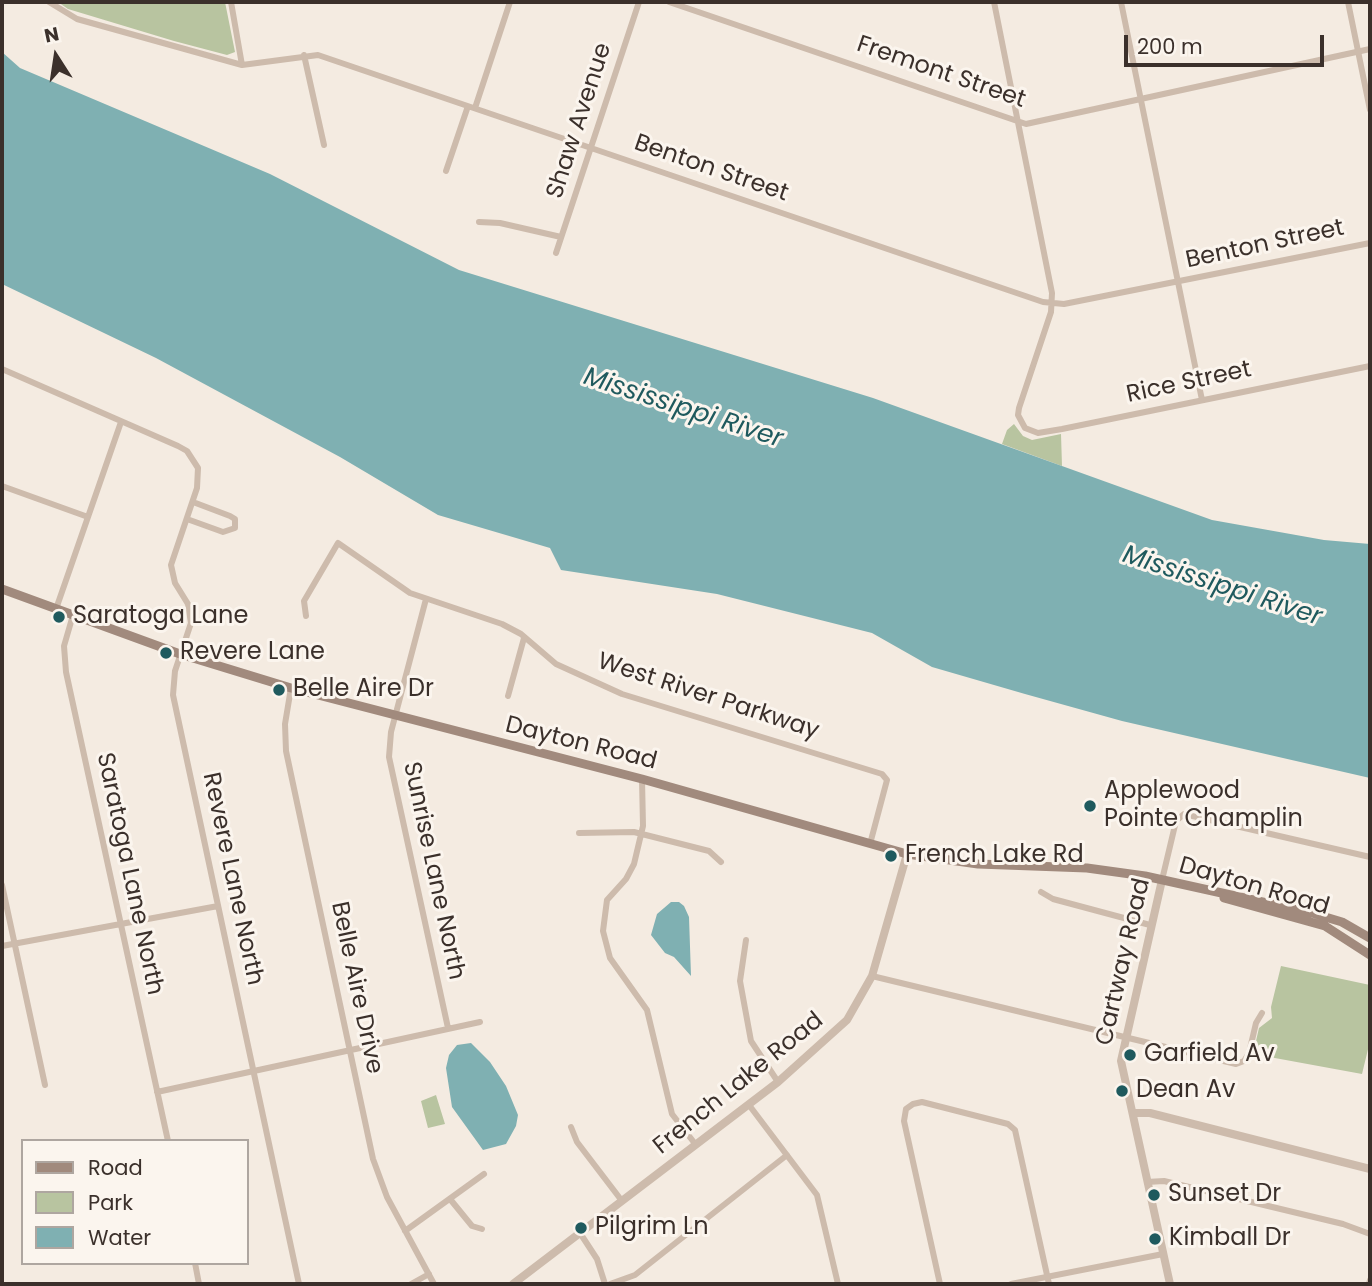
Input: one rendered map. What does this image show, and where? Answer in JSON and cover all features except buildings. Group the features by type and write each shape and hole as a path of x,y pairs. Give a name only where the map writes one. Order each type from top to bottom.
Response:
{"main road":[{"name":"Dayton Road","path":"2,589 180,654 291,688 642,779 907,854 978,864 1104,869 1321,915 1346,923 1370,938"},
{"name":"Dayton Road","path":"1161,880 1314,922 1341,934 1370,955"}],"street":[{"name":"Benton Street","path":"49,2 76,19 242,65 265,64 304,55 329,58 920,262 1052,304 1178,282 1370,243"},
{"path":"230,2 242,65"},
{"path":"446,170 510,2"},
{"name":"Shaw Avenue","path":"556,253 639,2"},
{"name":"Fremont Street","path":"669,2 1018,121 1037,124 1370,49"},
{"path":"994,2 1052,304"},
{"path":"1121,2 1202,400"},
{"path":"1348,2 1370,110"},
{"path":"304,55 324,145"},
{"path":"479,222 500,223 561,237"},
{"name":"Rice Street","path":"1052,304 1019,408 1020,421 1031,432 1038,433 1370,366"},
{"path":"2,369 121,422 56,609"},
{"name":"Revere Lane North","path":"121,422 187,451 198,468 197,488 172,565 175,583 190,613 191,623 175,671 173,695 299,1284"},
{"path":"2,486 88,517"},
{"path":"187,519 223,532 236,528 235,519 193,502"},
{"name":"West River Parkway","path":"306,617 304,601 338,543 399,586 426,599 502,624 556,664 622,694 882,774 887,780 870,844"},
{"name":"Sunrise Lane North","path":"426,599 389,746 391,770 448,1028"},
{"name":"Saratoga Lane North","path":"73,615 64,658 168,1139"},
{"path":"508,696 524,638"},
{"name":"Belle Aire Drive","path":"291,688 285,724 286,751 376,1168 387,1197 435,1284"},
{"path":"642,779 641,834 631,872 607,900 603,930 610,958 647,1010 672,1114 696,1145"},
{"name":"Cartway Road","path":"1170,1284 1121,1061 1124,1038 1176,821 1182,815 1370,857"},
{"path":"579,833 641,834 709,851 721,862"},
{"name":"French Lake Road","path":"513,1284 778,1082 847,1020 872,976 907,854"},
{"path":"2,885 45,1085"},
{"path":"1041,892 1053,899 1150,925"},
{"path":"2,946 218,906"},
{"path":"746,940 740,981 751,1041 778,1082"},
{"path":"872,976 1236,1064 1244,1060 1249,1053 1256,1023 1262,1013"},
{"path":"158,1092 480,1022"},
{"path":"940,1284 904,1121 906,1110 913,1104 922,1102 1008,1124 1015,1130 1048,1281"},
{"path":"748,1105 817,1195 838,1284"},
{"path":"1133,1114 1150,1113 1370,1169"},
{"path":"571,1127 577,1142 622,1201"},
{"path":"580,1233 597,1259 607,1284 635,1275 788,1155"},
{"path":"405,1231 484,1174"},
{"path":"1147,1182 1164,1181 1343,1224 1370,1234"},
{"path":"450,1199 471,1226 482,1229"},
{"path":"1011,1284 1048,1281 1163,1254"},
{"path":"195,1265 199,1284"},
{"path":"411,1284 429,1274"}],"green space":[{"path":"58,2 225,2 235,52 227,55 174,41 68,9"},
{"path":"1014,424 1023,436 1032,440 1061,434 1062,466 1002,444 1007,430"},
{"path":"1281,966 1370,985 1370,1041 1362,1074 1253,1054 1259,1028 1272,1018 1271,1007"},
{"path":"436,1095 445,1124 428,1128 421,1101"}],"water":[{"name":"Mississippi River","path":"2,52 20,68 270,174 459,270 873,398 1212,520 1324,540 1370,544 1370,778 1122,721 932,667 872,633 717,594 561,570 550,548 438,515 340,457 156,358 2,284"},
{"path":"671,902 679,902 684,906 689,917 691,976 674,957 665,953 651,935 657,914"},
{"path":"471,1043 490,1062 506,1086 518,1115 516,1126 506,1144 483,1150 452,1107 446,1068 449,1055 457,1045"}],"place":[{"name":"Saratoga Lane","path":"59,617"},
{"name":"Revere Lane","path":"166,653"},
{"name":"Belle Aire Dr","path":"279,690"},
{"name":"Applewood Pointe Champlin","path":"1090,806"},
{"name":"French Lake Rd","path":"891,856"},
{"name":"Garfield Av","path":"1130,1055"},
{"name":"Dean Av","path":"1122,1091"},
{"name":"Sunset Dr","path":"1154,1195"},
{"name":"Pilgrim Ln","path":"581,1228"},
{"name":"Kimball Dr","path":"1155,1239"}]}
